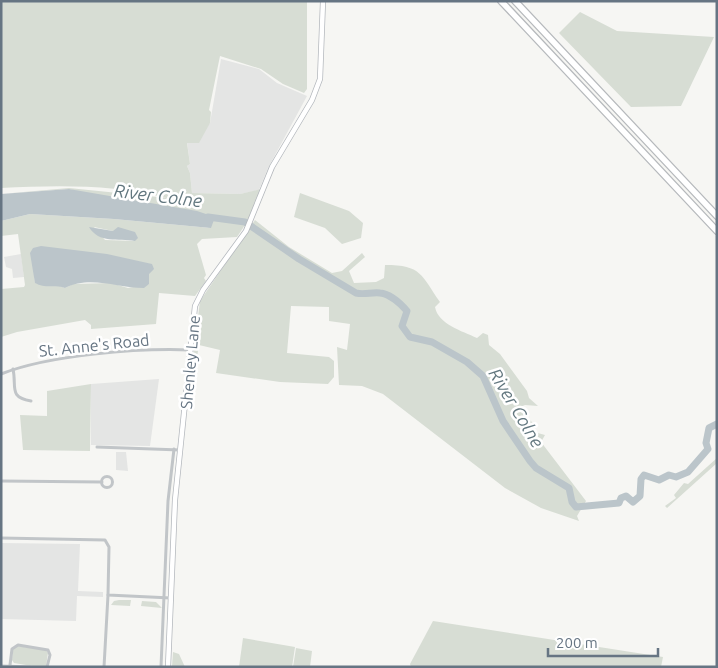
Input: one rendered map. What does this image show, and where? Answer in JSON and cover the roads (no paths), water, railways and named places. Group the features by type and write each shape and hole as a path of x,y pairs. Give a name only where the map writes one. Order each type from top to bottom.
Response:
{"highway":[{"path":"501,1 717,230"},
{"path":"515,1 717,216"}],"main road":[{"name":"Shenley Lane","path":"168,667 176,500 190,350 197,300 246,231 272,167 312,100 320,80 322,1"}],"street":[{"name":"St. Anne's Road","path":"1,374 68,358 133,352 190,350"},
{"path":"13,370 15,393 18,397 31,400"},
{"path":"97,448 181,450"},
{"path":"161,667 168,501 174,449"},
{"path":"1,481 102,482"},
{"path":"1,538 105,540 110,547 104,667"},
{"path":"108,595 171,598"},
{"path":"10,664 12,648 18,644 48,650 50,655 47,667"},
{"path":"1,666 10,664 30,667"}],"waterway":[{"name":"River Colne","path":"208,217 245,222 299,259 356,293 388,295 402,305 407,311 402,326 410,337 432,342 467,362 483,376 503,421 530,461 536,468 569,488 572,502 576,507 619,503 621,498 626,496 633,502 640,496 641,479 644,475 659,480 669,475 676,477 688,472 708,449 706,443 709,428 717,424"}]}
